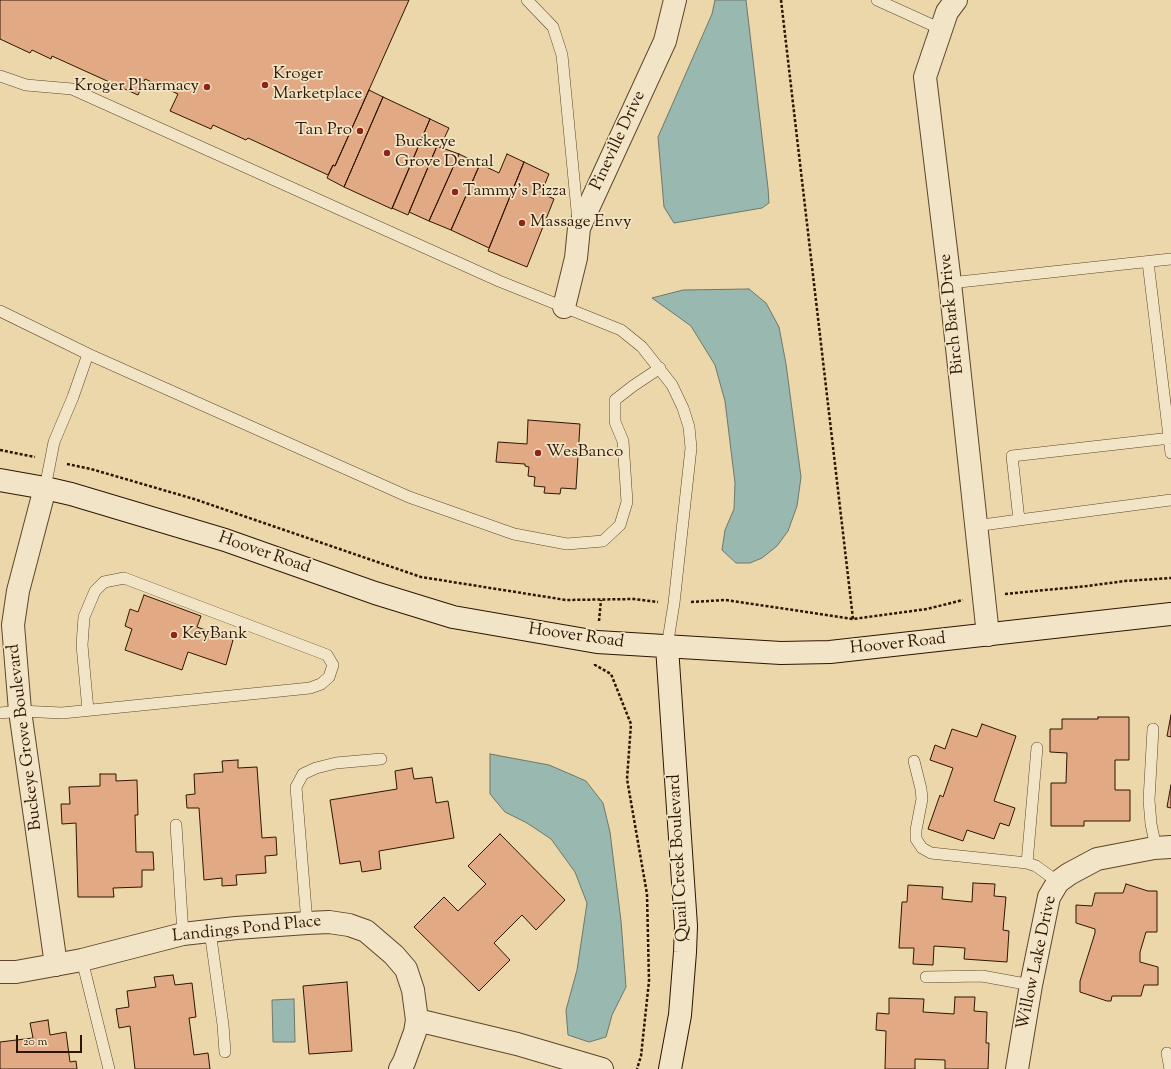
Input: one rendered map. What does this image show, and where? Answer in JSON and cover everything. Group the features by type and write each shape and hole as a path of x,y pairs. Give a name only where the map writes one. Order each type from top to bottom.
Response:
{"street":[{"name":"Pineville Drive","path":"564,307 576,258 579,228 665,41 675,0"},
{"name":"Birch Bark Drive","path":"956,0 947,12 925,77 950,283 975,526 988,635"},
{"name":"Hoover Road","path":"0,480 71,494 225,540 375,593 453,617 597,642 781,653 830,652 1171,614"},
{"name":"Buckeye Grove Boulevard","path":"45,488 18,591 14,619 15,654 10,712 56,965"},
{"name":"Quail Creek Boulevard","path":"667,647 686,926 680,1015 670,1069"},
{"name":"Willow Lake Drive","path":"1017,1069 1031,985 1049,897 1058,882 1097,860 1164,848"},
{"name":"Landings Pond Place","path":"0,972 16,972 82,960 183,934 329,922 349,925 366,931 394,955 406,969 413,990 417,1020"},
{"path":"400,1069 415,1032 417,1020 517,1044 602,1069"}],"lane":[{"path":"527,0 553,27 562,55 579,228"},
{"path":"877,0 942,29"},
{"path":"0,76 26,85 72,89 499,281 621,330 642,347 672,385 683,408 689,427 691,448 674,603 667,647"},
{"path":"950,283 1171,259"},
{"path":"1148,262 1171,453"},
{"path":"0,311 88,354 408,496 514,534 567,544 603,541 620,524 627,502 623,442 615,422 614,400 660,368"},
{"path":"45,488 54,442 73,397 88,354"},
{"path":"1019,520 1012,456 1170,438"},
{"path":"975,526 1171,500"},
{"path":"10,712 62,713 310,688 321,684 329,677 333,665 327,655 124,578 104,582 95,591 84,617 82,644 88,710"},
{"path":"1153,729 1149,800 1151,824 1164,848"},
{"path":"1027,863 1037,748"},
{"path":"307,923 296,788 303,774 316,768 336,762 381,759"},
{"path":"914,761 922,799 916,830 916,840 922,848 931,853 1027,863 1036,866 1058,882"},
{"path":"176,825 183,934"},
{"path":"210,931 223,1024 225,1052"},
{"path":"82,960 110,1069"},
{"path":"926,977 982,976 1031,985"},
{"path":"1167,1053 1170,1069"}],"path":[{"path":"781,0 853,619"},
{"path":"0,450 91,469 194,499 421,577 566,600 634,599 674,603 726,600 853,619 927,609 972,597 1125,581 1171,578"},
{"path":"600,600 595,665 611,674 631,724 627,779 647,894 649,981 641,1056 637,1069"}],"water":[{"path":"715,0 746,0 769,203 762,208 674,223 664,207 658,137 712,14"},
{"path":"749,289 766,303 779,327 786,364 801,477 797,506 788,531 777,546 762,558 750,563 736,563 722,550 725,530 734,509 735,483 725,401 715,365 691,326 652,298 683,290"},
{"path":"490,754 549,765 570,774 586,781 603,803 610,832 621,921 626,987 612,1015 606,1037 589,1042 568,1035 566,1010 577,970 587,903 575,872 551,839 527,823 505,812 490,794"},
{"path":"294,999 295,1042 273,1042 272,1000"}],"building":[{"name":"Kroger Marketplace","path":"0,0 409,0 335,166 333,165 328,175 248,138 246,140 213,125 211,129 170,111 178,94 145,79 138,95 52,56 51,59 32,50 30,53 0,39"},
{"name":"Tan Pro","path":"369,90 383,97 344,187 327,178 333,165 335,166"},
{"name":"Buckeye Grove Dental","path":"383,97 430,119 392,209 344,187"},
{"path":"430,119 449,128 440,147 437,146 408,215 392,208"},
{"path":"437,146 459,154 429,221 409,212"},
{"name":"Tammy's Pizza","path":"459,154 480,164 451,230 429,221"},
{"path":"507,154 524,162 489,248 451,230 480,164 499,173"},
{"name":"Massage Envy","path":"524,162 549,174 541,193 554,199 527,267 488,251"},
{"name":"WesBanco","path":"528,420 580,424 576,489 561,488 560,494 544,493 545,487 534,486 535,477 528,476 529,467 525,466 525,464 496,462 498,442 527,444"},
{"name":"KeyBank","path":"144,595 201,616 197,627 233,640 226,665 188,652 182,670 125,650 132,629 125,626 130,609 138,612"},
{"path":"1171,715 1171,737 1167,736"},
{"path":"1098,717 1129,717 1129,760 1115,760 1115,790 1130,790 1130,821 1084,821 1084,826 1051,826 1051,783 1066,783 1067,753 1050,752 1050,729 1062,729 1062,719 1098,719"},
{"path":"982,724 1016,736 994,801 1015,808 1009,826 1000,823 994,839 967,830 963,841 928,829 940,795 943,797 953,768 930,760 935,745 945,749 952,729 977,737"},
{"path":"238,760 238,768 257,767 262,838 276,837 277,855 265,856 266,873 236,875 237,885 222,886 222,878 204,880 199,808 187,808 186,795 195,794 194,774 223,772 222,761"},
{"path":"412,768 414,779 432,777 436,803 448,801 454,838 379,851 381,869 362,872 360,861 340,864 330,800 397,789 395,771"},
{"path":"100,774 116,774 116,781 137,780 138,815 135,815 136,852 153,852 154,870 142,870 142,887 113,888 114,897 78,897 76,823 62,824 61,804 70,804 69,787 100,786"},
{"path":"1171,785 1171,808 1167,807"},
{"path":"500,834 565,900 536,930 522,915 494,943 510,960 479,991 414,927 444,897 458,911 486,884 468,866"},
{"path":"973,883 995,884 994,896 1006,897 1003,930 1009,931 1007,962 964,959 965,948 934,946 933,965 913,964 914,948 899,948 902,902 907,902 908,885 943,887 942,899 972,902"},
{"path":"1126,884 1148,891 1157,891 1157,932 1146,932 1140,952 1140,962 1158,967 1158,985 1144,985 1141,996 1112,996 1111,1001 1107,1001 1080,992 1080,981 1095,929 1076,923 1076,905 1092,906 1095,893 1123,893"},
{"path":"173,975 175,985 192,983 196,1017 189,1018 194,1055 208,1053 210,1069 135,1069 130,1026 119,1028 116,1009 129,1007 127,991 156,987 154,977"},
{"path":"347,982 352,1051 309,1054 303,986"},
{"path":"955,997 975,997 974,1011 987,1012 986,1043 989,1043 988,1069 945,1069 945,1060 915,1059 915,1069 885,1069 886,1031 876,1030 877,1013 889,1014 889,998 924,999 923,1012 954,1014"},
{"path":"48,1020 50,1035 66,1032 70,1062 76,1061 77,1069 0,1069 0,1042 33,1038 30,1023"}],"place":[{"name":"Kroger Marketplace","path":"265,85"},
{"name":"Kroger Pharmacy","path":"207,87"},
{"name":"Tan Pro","path":"360,131"},
{"name":"Buckeye Grove Dental","path":"387,153"},
{"name":"Tammy's Pizza","path":"455,192"},
{"name":"Massage Envy","path":"522,223"},
{"name":"WesBanco","path":"538,453"},
{"name":"KeyBank","path":"174,635"}]}
